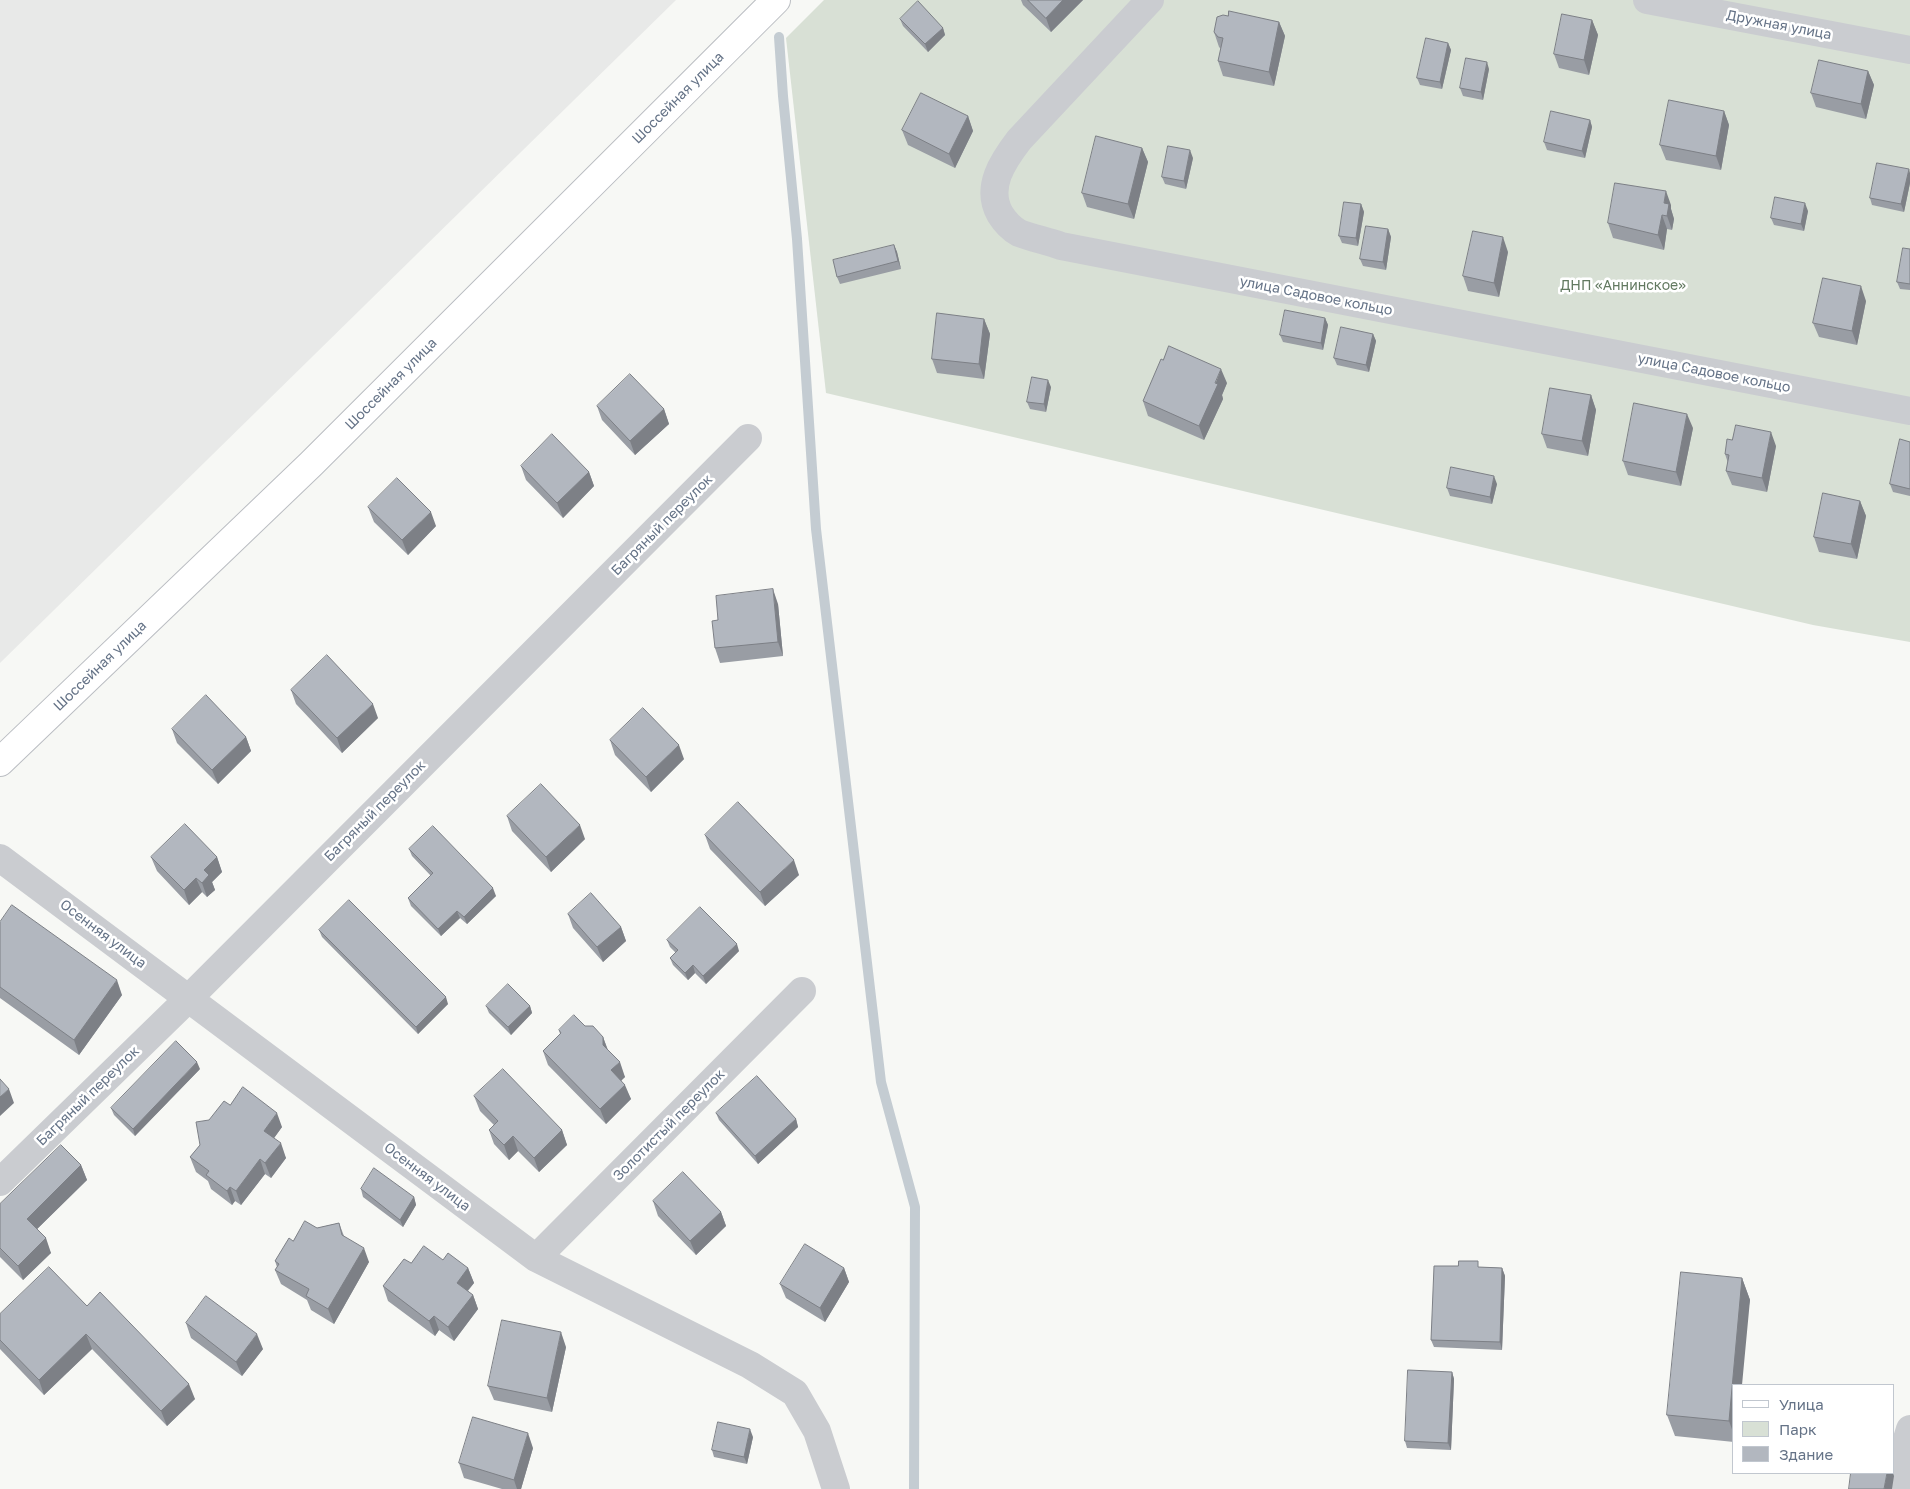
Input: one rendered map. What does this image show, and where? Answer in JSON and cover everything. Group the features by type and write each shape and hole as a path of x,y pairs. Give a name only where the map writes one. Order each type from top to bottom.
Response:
{"main road":[{"name":"Шоссейная улица","path":"0,762 311,464 776,0"}],"street":[{"name":"улица Садовое кольцо","path":"1150,0 1006,157 996,178 994,194 998,210 1006,224 1019,232 1061,246 1910,411"},
{"name":"Дружная улица","path":"1647,0 1910,50"},
{"name":"Багряный переулок","path":"0,1182 189,998 748,438"},
{"name":"Осенняя улица","path":"0,858 536,1258 750,1365 796,1393 817,1430 836,1489"},
{"name":"Золотистый переулок","path":"536,1258 802,991"},
{"path":"1900,1489 1904,1449 1910,1429"}],"shaded area":[{"path":"0,0 676,0 0,663"}],"green space":[{"name":"ДНП «Аннинское»","path":"824,0 1910,0 1910,642 1813,625 826,393 786,38"}],"building":[{"path":"1028,0 1063,0 1046,18"},
{"path":"918,1 943,28 925,44 900,19"},
{"path":"1229,11 1279,22 1269,72 1218,61 1223,38 1218,37 1214,32 1217,17 1228,16"},
{"path":"1562,14 1592,20 1584,60 1554,54"},
{"path":"1426,38 1448,43 1440,82 1417,78"},
{"path":"1466,58 1487,62 1481,92 1460,88"},
{"path":"1819,60 1868,71 1861,104 1811,93"},
{"path":"921,93 968,116 949,154 902,130"},
{"path":"1669,100 1724,111 1716,156 1660,145"},
{"path":"1551,111 1590,120 1582,151 1544,142"},
{"path":"1096,136 1142,148 1128,204 1082,193"},
{"path":"1168,146 1190,150 1184,181 1162,177"},
{"path":"1877,163 1909,169 1901,204 1870,198"},
{"path":"1615,183 1666,191 1664,203 1669,204 1667,216 1662,215 1658,235 1608,223"},
{"path":"1775,197 1805,203 1801,224 1771,218"},
{"path":"1344,202 1361,204 1356,238 1339,236"},
{"path":"1366,226 1388,229 1383,262 1360,259"},
{"path":"1473,231 1503,237 1494,283 1463,276"},
{"path":"894,245 898,261 837,277 833,260"},
{"path":"1903,248 1910,249 1910,284 1897,282"},
{"path":"1823,278 1861,286 1852,331 1813,323"},
{"path":"1285,310 1325,318 1321,343 1280,335"},
{"path":"937,313 984,319 979,364 932,359"},
{"path":"1341,327 1373,334 1366,365 1334,358"},
{"path":"1169,346 1221,369 1215,383 1218,384 1199,426 1143,401 1161,359 1163,360"},
{"path":"630,374 664,409 630,441 597,406"},
{"path":"1032,377 1048,380 1044,404 1027,402"},
{"path":"1550,388 1591,395 1582,441 1542,434"},
{"path":"1634,403 1687,414 1676,472 1623,461"},
{"path":"1736,425 1771,432 1762,478 1726,471 1729,455 1725,454 1727,439 1732,440"},
{"path":"552,434 589,472 557,503 521,466"},
{"path":"1900,439 1910,442 1910,489 1890,484"},
{"path":"1451,467 1494,476 1490,497 1447,488"},
{"path":"397,478 431,512 402,540 368,507"},
{"path":"1823,493 1860,501 1851,544 1814,537"},
{"path":"773,589 778,642 715,648 712,621 718,620 716,596"},
{"path":"327,655 373,704 337,738 291,690"},
{"path":"206,695 246,737 212,770 172,729"},
{"path":"643,708 679,745 646,777 610,740"},
{"path":"541,784 580,825 546,857 507,816"},
{"path":"738,802 794,860 760,892 705,835"},
{"path":"185,824 217,857 204,870 209,875 202,883 196,878 184,890 151,857"},
{"path":"433,826 493,888 464,917 457,911 438,929 408,898 433,873 409,849"},
{"path":"591,893 621,927 597,947 568,914"},
{"path":"349,900 446,997 416,1027 319,930"},
{"path":"12,905 117,980 74,1040 0,987 0,922"},
{"path":"700,907 737,944 703,976 693,965 685,973 670,958 678,950 667,940"},
{"path":"508,984 530,1006 508,1027 486,1006"},
{"path":"574,1015 585,1026 593,1026 603,1037 603,1045 620,1062 611,1070 625,1085 600,1109 543,1051 561,1033 559,1030"},
{"path":"176,1041 197,1062 133,1129 111,1108"},
{"path":"503,1069 562,1130 534,1158 513,1136 504,1145 489,1130 498,1121 474,1096"},
{"path":"757,1076 796,1119 755,1156 716,1113"},
{"path":"0,1079 9,1089 0,1097"},
{"path":"243,1087 277,1113 264,1131 281,1143 265,1163 260,1159 236,1191 230,1187 227,1191 206,1175 209,1171 190,1157 200,1145 196,1122 209,1120 224,1101 230,1105"},
{"path":"61,1145 81,1165 27,1219 46,1238 18,1266 0,1248 0,1204"},
{"path":"374,1168 414,1197 400,1220 361,1189"},
{"path":"683,1172 721,1212 690,1241 653,1201"},
{"path":"305,1221 317,1228 339,1223 342,1235 364,1248 328,1309 306,1296 309,1289 275,1270 279,1264 275,1261 289,1238 293,1241"},
{"path":"805,1244 844,1268 820,1308 780,1284"},
{"path":"424,1246 443,1260 448,1253 468,1268 457,1283 473,1295 448,1327 434,1316 429,1321 383,1286 404,1259 411,1263"},
{"path":"1459,1261 1478,1261 1478,1267 1502,1268 1500,1342 1431,1340 1434,1266 1458,1266"},
{"path":"49,1267 87,1306 100,1292 189,1384 161,1411 86,1334 39,1380 0,1340 0,1314"},
{"path":"1681,1272 1742,1278 1729,1421 1667,1415"},
{"path":"206,1296 257,1334 236,1362 186,1323"},
{"path":"502,1320 561,1332 547,1398 488,1386"},
{"path":"1408,1370 1452,1372 1448,1443 1405,1441"},
{"path":"473,1417 528,1433 514,1480 459,1463"},
{"path":"718,1422 750,1429 744,1457 712,1450"},
{"path":"1851,1474 1887,1474 1884,1489 1849,1489"}],"waterway":[{"path":"779,37 797,239 816,529 881,1082 915,1207 914,1489"}]}
